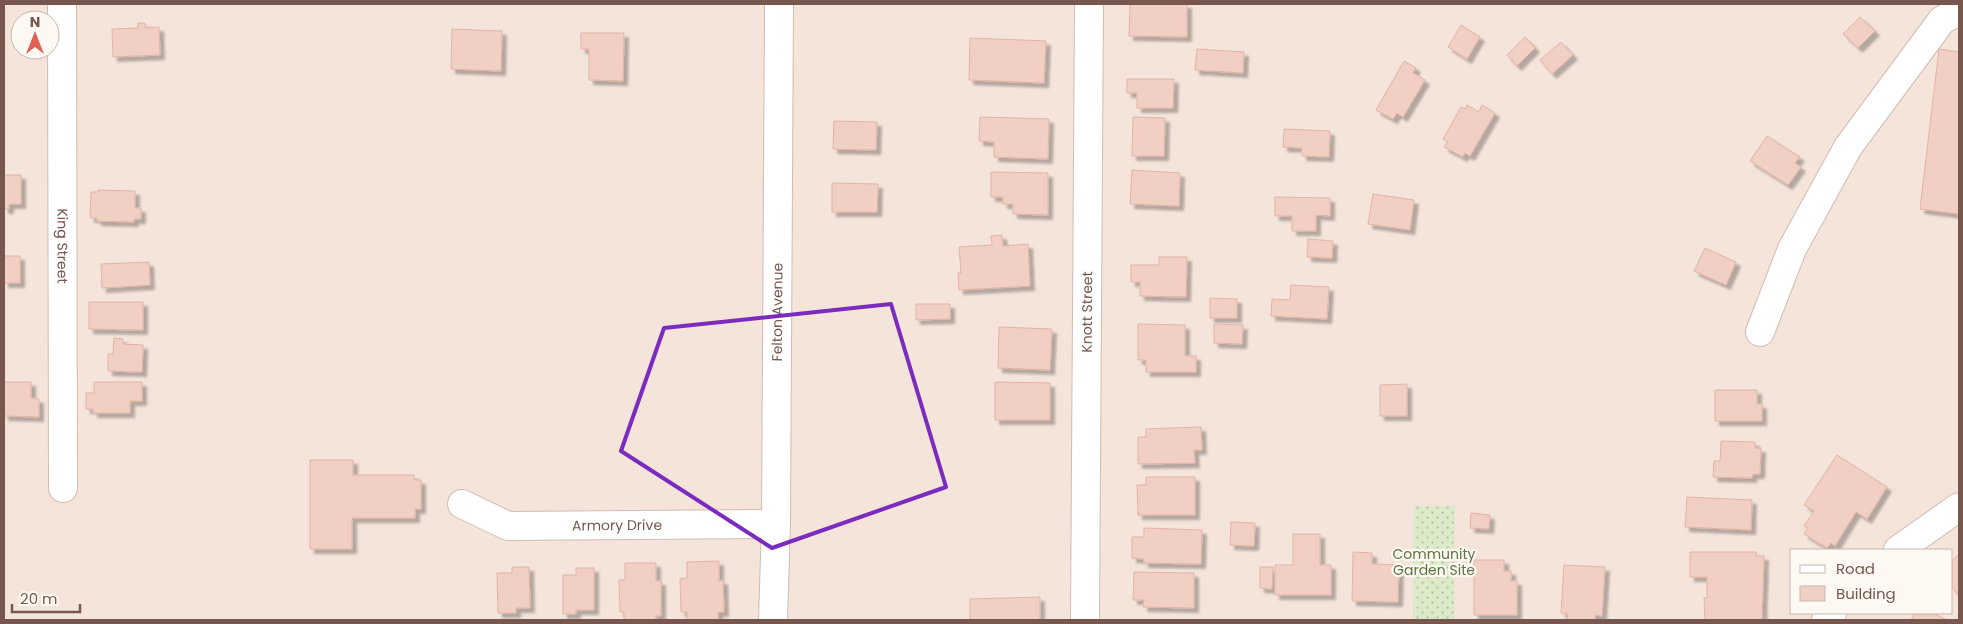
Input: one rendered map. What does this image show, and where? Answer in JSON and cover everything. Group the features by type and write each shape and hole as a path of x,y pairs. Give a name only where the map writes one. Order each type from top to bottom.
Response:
{"street":[{"name":"King Street","path":"62,4 63,488"},
{"name":"Felton Avenue","path":"774,620 779,4"},
{"name":"Knott Street","path":"1085,620 1089,4"},
{"path":"1760,332 1792,249 1848,147 1942,20 1959,11"},
{"name":"Armory Drive","path":"462,504 508,526 776,524"},
{"path":"1899,549 1959,507"}],"highlighted area":[{"path":"891,304 946,487 772,548 621,451 664,328"}],"shaded area":[{"path":"4,4 1959,4 1959,620 4,620"}],"green space":[{"name":"Community Garden Site","path":"1414,506 1455,506 1454,619 1413,619"}],"building":[{"path":"1130,4 1187,4 1187,37 1129,36"},
{"path":"1860,17 1875,31 1858,48 1843,34"},
{"path":"138,23 145,23 145,28 159,27 160,55 113,57 112,29 138,28"},
{"path":"1461,25 1480,37 1467,59 1448,47"},
{"path":"452,29 502,31 501,71 451,69"},
{"path":"581,33 624,33 623,81 589,80 589,49 581,49"},
{"path":"1525,37 1535,48 1517,66 1507,55"},
{"path":"970,38 1046,41 1044,83 969,80"},
{"path":"1561,42 1573,55 1552,74 1540,60"},
{"path":"1197,49 1244,52 1243,73 1195,70"},
{"path":"1939,49 1959,52 1959,214 1920,209"},
{"path":"1404,61 1416,68 1413,73 1425,80 1403,117 1397,113 1393,119 1376,110"},
{"path":"1127,79 1174,79 1173,108 1137,108 1137,93 1127,93"},
{"path":"1467,105 1479,112 1482,105 1495,113 1470,156 1465,153 1463,157 1444,147 1448,142 1443,139 1461,107 1465,109"},
{"path":"980,117 1049,119 1048,159 994,157 994,142 979,141"},
{"path":"1133,117 1165,118 1164,156 1132,156"},
{"path":"834,121 877,122 876,150 833,149"},
{"path":"1284,129 1330,131 1329,157 1302,156 1302,148 1283,147"},
{"path":"1767,136 1800,157 1795,163 1801,167 1788,185 1750,161"},
{"path":"1132,170 1180,173 1179,206 1130,204"},
{"path":"991,172 1048,173 1048,215 1013,214 1013,204 1003,204 1003,197 991,197"},
{"path":"4,175 21,175 21,204 9,204 9,209 4,209"},
{"path":"832,183 878,184 877,212 832,212"},
{"path":"98,190 135,191 135,208 141,208 141,219 134,219 134,222 97,221 97,218 90,218 91,192 98,192"},
{"path":"1373,194 1414,200 1410,230 1368,224"},
{"path":"1275,197 1330,198 1330,216 1316,215 1316,231 1292,231 1292,216 1275,216"},
{"path":"1002,235 1003,246 1028,244 1030,286 959,290 958,273 961,273 959,247 992,245 991,236"},
{"path":"1308,239 1333,241 1332,258 1307,257"},
{"path":"1705,248 1736,262 1726,285 1694,271"},
{"path":"4,256 20,256 20,283 4,283"},
{"path":"1159,257 1187,257 1186,297 1140,296 1140,282 1131,282 1131,265 1159,265"},
{"path":"149,262 150,285 102,288 101,264"},
{"path":"1291,285 1329,287 1327,319 1271,316 1272,299 1290,300"},
{"path":"1210,298 1237,299 1237,318 1210,318"},
{"path":"89,302 143,302 143,330 89,329"},
{"path":"916,304 950,304 950,319 916,320"},
{"path":"1138,324 1185,325 1185,356 1196,356 1196,372 1146,372 1146,360 1138,360"},
{"path":"1214,324 1243,325 1242,344 1214,343"},
{"path":"999,327 1052,329 1050,370 998,368"},
{"path":"114,338 123,339 123,344 143,345 142,372 108,371 108,354 113,354"},
{"path":"4,382 31,382 31,398 39,399 39,417 4,416"},
{"path":"94,382 142,382 142,401 130,401 130,413 93,413 93,409 86,409 86,393 94,393"},
{"path":"995,382 1050,383 1050,420 995,420"},
{"path":"1407,384 1407,416 1380,416 1380,385"},
{"path":"1715,390 1757,390 1757,404 1762,404 1762,421 1715,421"},
{"path":"1201,427 1202,450 1194,450 1195,463 1138,464 1138,437 1146,437 1146,429"},
{"path":"1721,441 1755,442 1755,448 1761,448 1760,474 1753,474 1752,478 1713,477 1714,461 1720,461"},
{"path":"1837,455 1887,487 1867,519 1856,512 1835,546 1831,543 1827,548 1804,534 1808,528 1804,526 1814,511 1804,505"},
{"path":"310,460 353,460 353,475 414,475 414,480 421,480 421,509 415,509 415,518 352,518 352,549 310,549"},
{"path":"1146,477 1195,477 1195,515 1138,515 1137,485 1146,485"},
{"path":"1687,497 1752,500 1751,530 1685,527"},
{"path":"1471,513 1490,515 1489,529 1470,528"},
{"path":"1231,522 1255,523 1254,546 1230,545"},
{"path":"1144,528 1202,530 1201,564 1144,563 1144,559 1132,558 1132,537 1144,537"},
{"path":"1293,534 1320,534 1320,565 1331,565 1331,595 1275,595 1275,565 1293,565"},
{"path":"1353,552 1372,553 1372,564 1399,565 1398,602 1352,601"},
{"path":"1690,552 1756,552 1756,556 1764,556 1762,620 1705,620 1704,598 1707,598 1707,577 1690,577"},
{"path":"1959,554 1959,596 1953,588 1953,560"},
{"path":"1474,560 1504,560 1504,571 1511,571 1511,581 1517,581 1517,615 1474,615"},
{"path":"719,561 719,581 723,580 724,612 718,612 718,620 687,620 687,612 681,612 680,579 687,578 687,562"},
{"path":"625,563 656,563 656,581 661,581 661,616 656,616 656,620 624,620 624,612 620,612 619,580 625,580"},
{"path":"1564,565 1605,567 1602,616 1595,615 1595,620 1567,620 1568,614 1561,613"},
{"path":"512,567 529,567 530,608 516,608 516,613 498,613 497,573 512,573"},
{"path":"1260,567 1273,567 1272,589 1260,588"},
{"path":"576,568 594,568 594,610 576,610 576,614 563,614 563,575 576,575"},
{"path":"1134,572 1194,573 1194,608 1143,607 1144,600 1133,600"},
{"path":"1040,597 1040,620 970,620 970,599"},
{"path":"1914,614 1935,614 1947,620 1911,620"}]}
